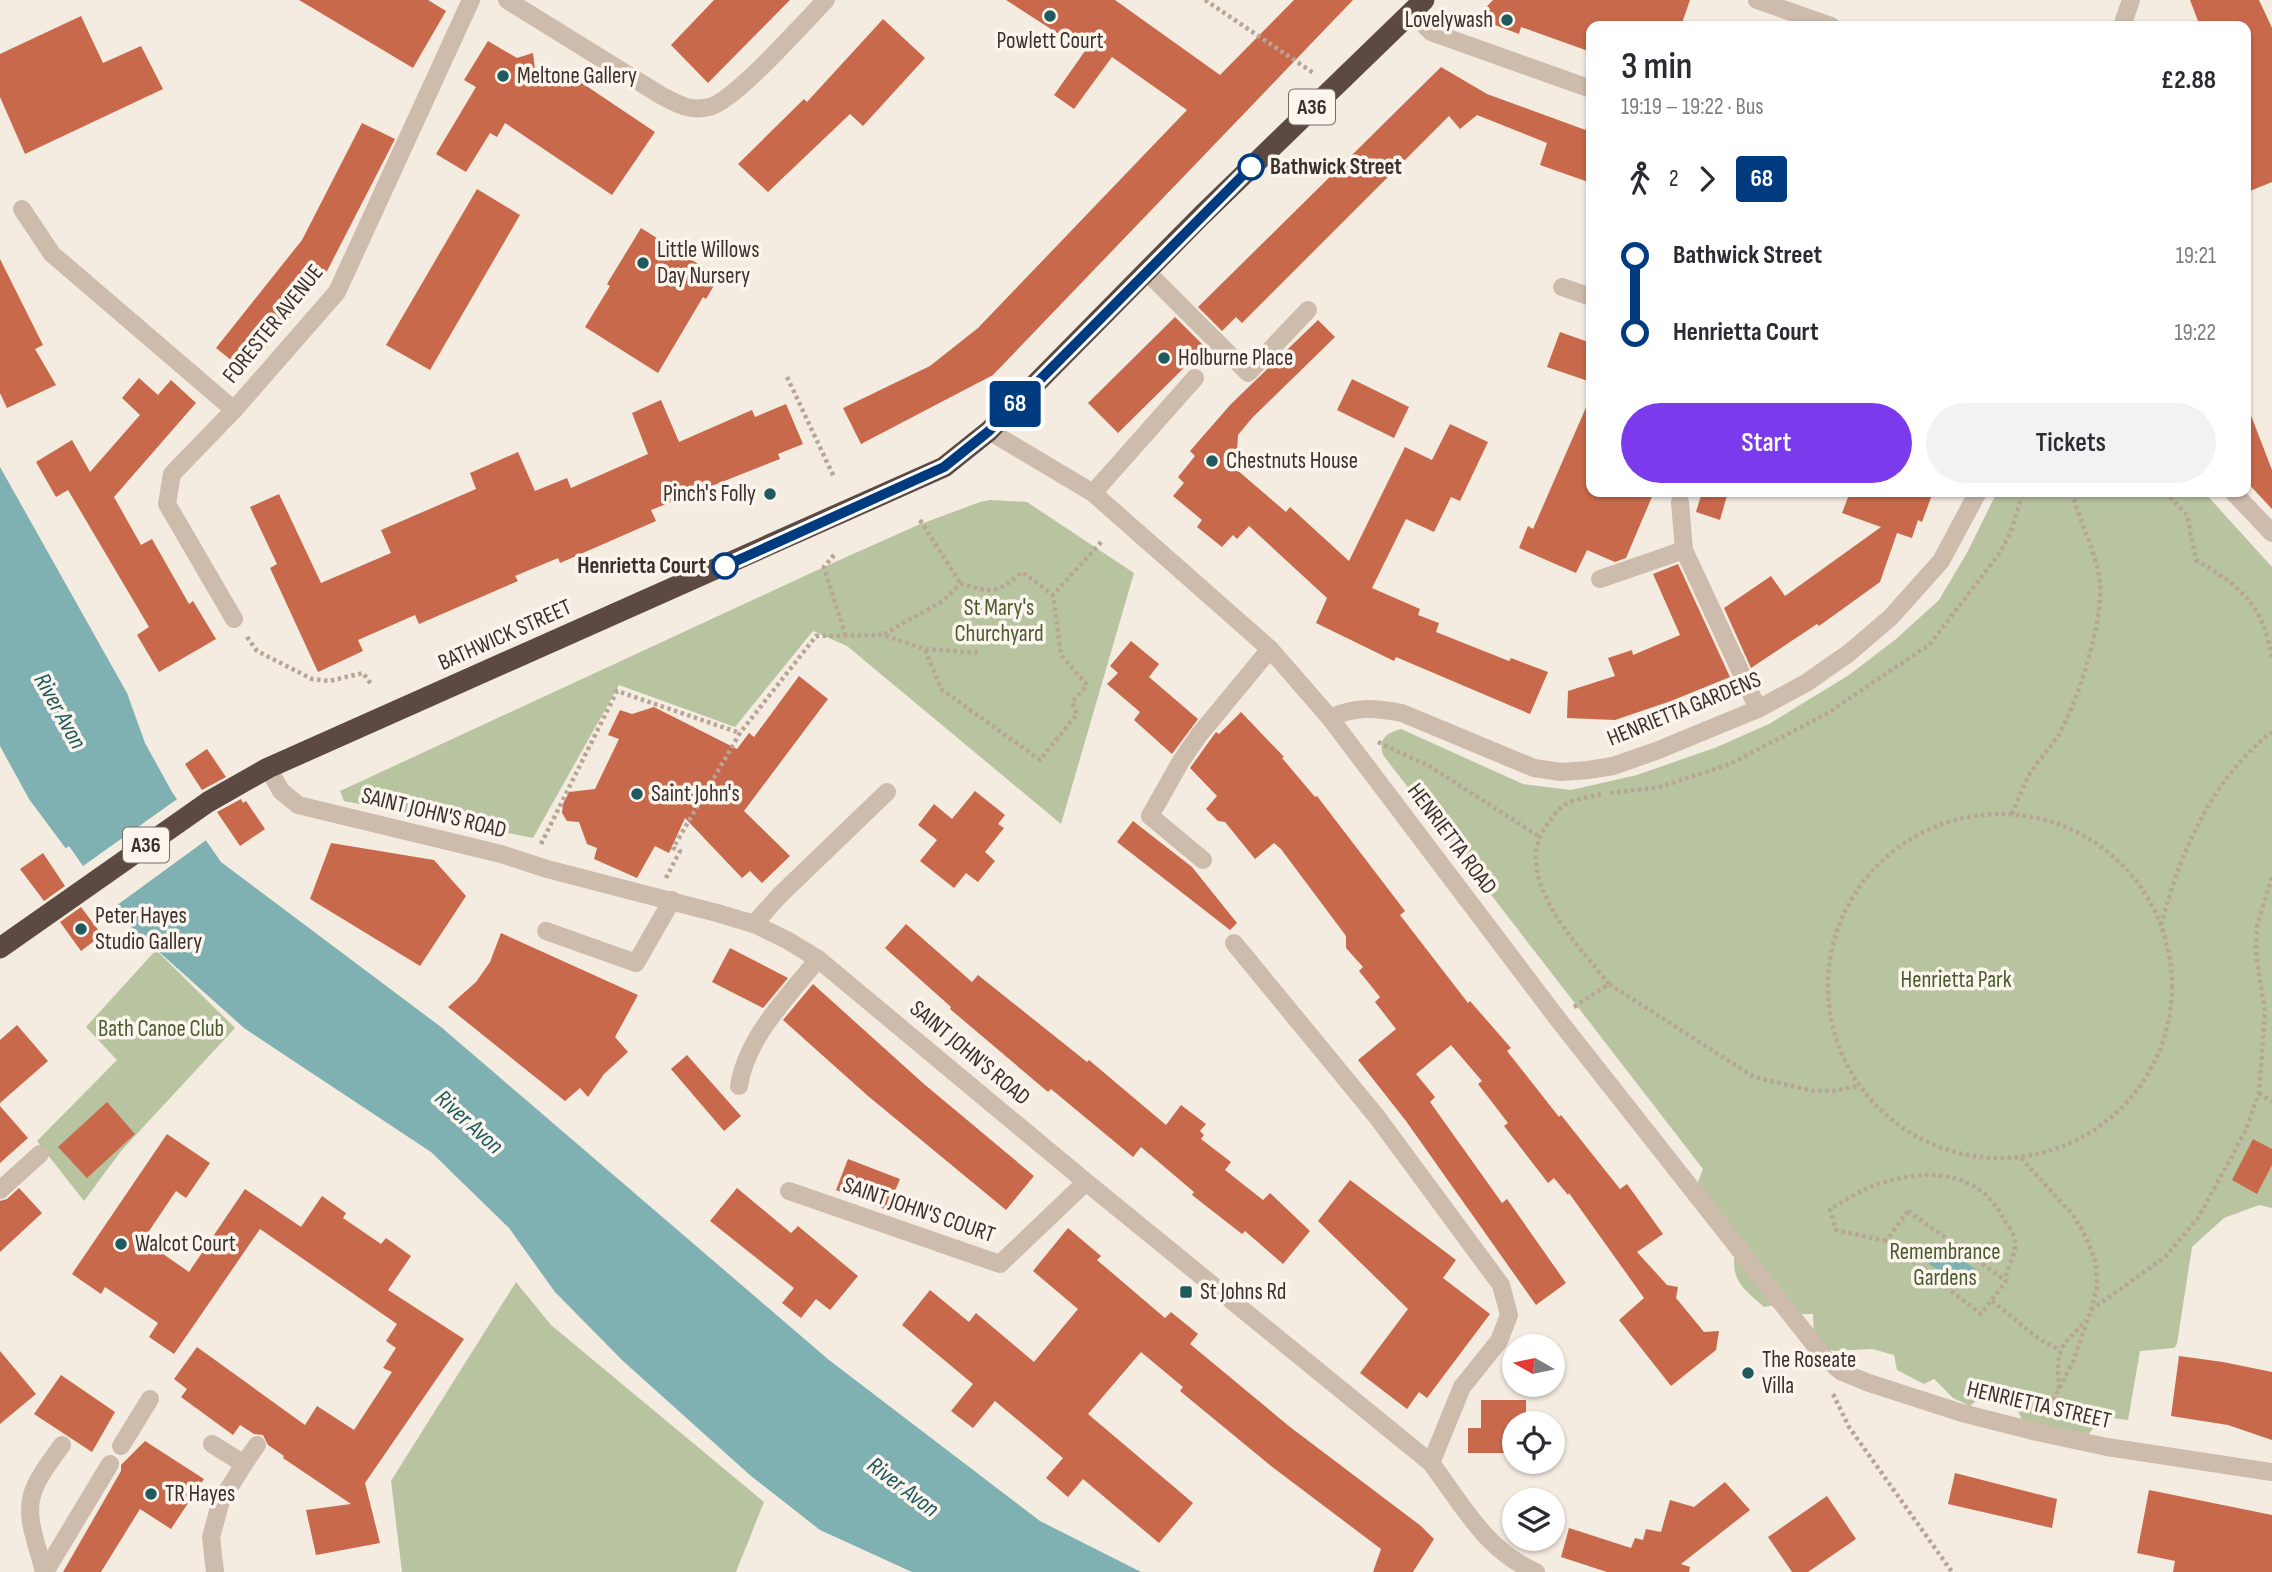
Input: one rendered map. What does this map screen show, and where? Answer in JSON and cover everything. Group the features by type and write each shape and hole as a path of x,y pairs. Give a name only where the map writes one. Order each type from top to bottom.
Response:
{"highway":[{"name":"BATHWICK STREET","path":"0,948 208,802 268,768 944,467 989,431 1146,271 1418,6"}],"street":[{"name":"FORESTER AVENUE","path":"234,619 167,504 172,474 234,410 337,292 471,0"},
{"path":"507,0 687,109 711,107 736,91 826,0"},
{"path":"1757,0 1817,21"},
{"path":"2124,21 2131,0"},
{"path":"1418,6 1431,32 1586,87"},
{"path":"22,209 51,254 234,410"},
{"path":"1146,271 1248,373 1308,310"},
{"path":"1562,287 1586,295"},
{"path":"1093,493 1195,378"},
{"name":"HENRIETTA ROAD","path":"989,431 1093,493 1270,649 1330,718 1557,1018 1813,1342"},
{"name":"HENRIETTA GARDENS","path":"1330,718 1346,711 1361,709 1402,713 1534,768 1560,772 1613,766 1758,709 1806,683 1849,653 1920,588 1941,561 1975,497"},
{"path":"2238,497 2272,533"},
{"path":"1680,502 1684,550 1758,709"},
{"path":"1600,579 1684,550"},
{"path":"1203,860 1150,816 1199,735 1270,649"},
{"name":"SAINT JOHN'S ROAD","path":"268,768 281,791 298,804 501,853 754,924 818,959 1086,1182 1431,1462 1488,1540 1517,1564 1535,1572"},
{"path":"754,924 779,896 887,792"},
{"path":"546,931 636,963 672,900"},
{"path":"1234,943 1377,1117 1501,1285 1509,1315 1499,1341 1462,1387 1431,1462"},
{"path":"739,1086 741,1073 754,1043 818,959"},
{"path":"0,1190 40,1154"},
{"name":"SAINT JOHN'S COURT","path":"789,1191 1000,1265 1086,1182"},
{"name":"HENRIETTA STREET","path":"1813,1342 1825,1358 1842,1372 1962,1413 2108,1447 2272,1472"},
{"path":"121,1446 149,1399"},
{"path":"212,1444 244,1464"},
{"path":"45,1572 31,1527 30,1507 34,1488 62,1445"},
{"path":"215,1572 211,1537 221,1501 257,1445"},
{"path":"45,1572 110,1464"}],"path":[{"path":"1205,0 1333,86"},
{"path":"787,377 834,477"},
{"path":"1859,1086 1833,1091 1813,1091 1754,1077 1609,984 1554,914 1535,867 1540,837 1553,816 1569,802 1603,794 1660,788 1730,764 1828,713 1930,644 1999,554 2010,534 2021,497"},
{"path":"2012,814 2031,772 2058,736 2079,690 2098,617 2098,572 2092,545 2079,521 2073,497"},
{"path":"2170,497 2187,515 2196,561 2243,592 2258,613 2272,657"},
{"path":"920,520 961,584 986,591 1002,589 1022,572 1054,595 1061,655 1087,685 1072,702 1077,714 1040,760 941,688 925,649"},
{"path":"1054,595 1103,540"},
{"path":"834,555 824,567 845,634"},
{"path":"883,635 942,603 961,584"},
{"path":"234,619 257,651 297,672 312,679 329,681 363,673 371,684"},
{"path":"680,852 674,848 740,733 816,635 883,635 925,649 981,653"},
{"path":"533,864 617,691 740,733"},
{"path":"2161,926 2169,898 2208,804 2235,767 2272,732"},
{"path":"1375,740 1431,767 1540,837"},
{"path":"2012,814 2054,822 2089,838 2129,871 2156,912 2161,926 2172,966 2172,999 2164,1040 2144,1082 2118,1113 2093,1132 2068,1145 2021,1158 1994,1159 1942,1149 1908,1133 1878,1109 1859,1086 1845,1061 1831,1021 1828,975 1835,939 1855,894 1872,871 1897,848 1932,828 1969,817 2012,814"},
{"path":"2091,1310 2165,1257 2198,1218 2245,1132 2259,1093 2265,1011 2256,956 2257,925 2272,877"},
{"path":"1557,1018 1609,984"},
{"path":"2259,1093 2272,1102"},
{"path":"2021,1158 2072,1214 2086,1237 2096,1264 2097,1288 2089,1317 2073,1362 2037,1432"},
{"path":"1922,1175 1961,1179 1994,1202 2015,1240 2014,1255 2006,1269 2006,1281 1981,1314 1886,1241 1836,1230 1830,1209 1872,1187 1907,1177 1922,1175"},
{"path":"1886,1241 1908,1211 2006,1281"},
{"path":"1992,1301 2038,1338 2059,1350"},
{"path":"2059,1389 2059,1350 2089,1317"},
{"path":"1842,1372 1832,1396 1849,1427 1952,1572"}],"green space":[{"name":"Henrietta Park","path":"1995,497 2209,497 2272,567 2272,1208 2259,1205 2224,1218 2192,1247 2177,1344 2174,1348 2140,1351 2128,1420 2097,1416 2097,1423 2088,1435 2022,1420 2015,1404 1999,1396 1983,1395 1970,1406 1953,1398 1934,1379 1924,1384 1897,1370 1894,1355 1872,1349 1835,1351 1819,1348 1814,1341 1813,1314 1799,1314 1786,1303 1764,1307 1746,1291 1735,1270 1738,1237 1696,1187 1703,1169 1383,755 1382,749 1384,737 1401,729 1523,784 1571,790 1637,775 1717,747 1769,724 1849,675 1896,639 1939,600 1968,551"},
{"name":"St Mary's Churchyard","path":"990,500 1027,502 1134,573 1061,824 847,646 813,631 735,727 619,685 533,838 344,801 340,791 824,567 918,525"},
{"name":"Bath Canoe Club","path":"156,950 235,1028 121,1151 84,1201 37,1141 117,1060 86,1027"},
{"path":"516,1282 551,1325 764,1502 736,1572 402,1572 391,1481"}],"water":[{"name":"River Avon","path":"0,467 127,693 145,743 172,792 221,862 441,1027 829,1360 1040,1521 1141,1572 912,1572 820,1530 751,1476 623,1361 555,1292 509,1228 431,1152 244,1028 110,908 29,799 0,746"},
{"path":"1942,1243 1976,1270 1962,1288 1927,1262"}],"pier":[{"path":"180,797 209,838 109,911 63,850 69,846 83,866"}],"building":[{"path":"299,0 428,0 446,11 413,68"},
{"path":"714,0 790,0 708,83 671,45"},
{"path":"1006,0 1115,0 1220,75 1294,0 1353,0 993,375 861,444 843,408 930,366 978,328 1187,110 1112,57 1074,109 1054,95 1085,51"},
{"path":"1493,0 1690,0 1683,21 1586,21 1586,50 1521,27 1519,34 1476,18"},
{"path":"2190,0 2259,0 2272,28 2272,182 2251,191 2251,21 2198,21"},
{"path":"81,16 103,63 141,46 163,89 25,154 0,97 0,54"},
{"path":"883,19 925,58 863,126 850,114 768,192 738,164 804,99 807,102"},
{"path":"488,41 517,58 533,53 535,69 563,85 570,75 655,132 612,195 505,123 497,137 490,133 466,172 436,154 476,87 464,80"},
{"path":"1441,67 1487,94 1586,130 1586,181 1540,165 1547,143 1477,115 1460,129 1449,116 1242,323 1236,317 1222,331 1198,307"},
{"path":"362,123 395,139 325,275 246,372 216,348 302,240"},
{"path":"477,189 520,215 430,370 386,345"},
{"path":"641,228 719,277 706,299 703,297 658,373 585,327"},
{"path":"0,259 43,345 35,349 56,385 7,408 0,393"},
{"path":"1175,317 1205,347 1118,433 1088,403"},
{"path":"1318,320 1335,337 1238,435 1236,469 1286,512 1290,507 1349,561 1405,447 1432,460 1450,424 1488,442 1460,501 1451,497 1434,532 1406,519 1372,588 1420,609 1418,615 1439,623 1436,632 1509,661 1511,658 1548,672 1530,714 1396,657 1394,661 1316,623 1327,598 1249,526 1237,539 1233,535 1222,547 1197,527 1202,520 1173,496 1184,483 1178,477 1195,456 1190,451 1231,404"},
{"path":"1560,332 1586,341 1586,380 1547,367"},
{"path":"139,378 158,395 171,380 196,403 114,497 141,545 152,539 189,604 193,601 216,639 159,672 137,635 149,627 68,490 56,497 36,462 72,440 90,472 140,415 122,398"},
{"path":"1352,379 1409,407 1394,438 1337,410"},
{"path":"661,400 679,442 752,410 755,417 786,404 803,444 778,454 780,459 651,510 656,521 560,563 558,558 515,576 518,581 419,624 415,615 358,640 363,651 318,672 270,568 277,564 250,507 279,494 321,583 391,553 381,530 476,489 470,473 518,452 535,491 567,478 571,488 648,454 632,413"},
{"path":"1586,407 1586,497 1652,497 1626,558 1615,562 1587,550 1576,573 1519,548 1528,526 1533,529"},
{"path":"2251,415 2272,470 2272,509 2251,486"},
{"path":"1700,497 1727,497 1720,520 1696,512"},
{"path":"1848,497 1931,497 1922,522 1918,520 1912,538 1897,533 1880,582 1819,626 1817,624 1751,668 1724,608 1771,576 1785,596 1881,527 1842,513"},
{"path":"1678,564 1730,677 1615,720 1567,718 1568,691 1615,676 1608,658 1632,650 1633,655 1680,635 1653,574"},
{"path":"1131,641 1159,664 1149,677 1198,719 1172,754 1134,720 1140,712 1107,684 1118,673 1110,666"},
{"path":"799,676 828,699 744,811 790,856 762,883 750,871 742,878 685,818 669,853 655,846 637,878 594,859 597,848 587,844 579,822 567,821 562,813 563,804 569,792 595,789 619,739 608,735 620,710 632,714 654,707 737,749 749,733 754,737"},
{"path":"1241,712 1284,757 1282,758 1315,797 1317,796 1405,911 1400,915 1468,1003 1470,1001 1511,1048 1507,1051 1559,1117 1561,1115 1620,1189 1627,1184 1663,1234 1637,1252 1667,1285 1678,1287 1676,1298 1704,1332 1719,1331 1716,1350 1671,1386 1619,1320 1644,1298 1569,1193 1568,1195 1554,1178 1548,1183 1504,1126 1508,1123 1478,1084 1482,1081 1451,1045 1416,1074 1435,1097 1430,1102 1502,1203 1507,1199 1566,1283 1536,1305 1406,1121 1358,1060 1396,1029 1375,1002 1380,997 1359,971 1363,967 1346,948 1346,936 1281,849 1274,843 1255,859 1225,822 1218,821 1206,809 1217,796 1190,768 1216,732 1219,734"},
{"path":"207,749 226,777 202,790 185,764"},
{"path":"975,791 1005,815 998,824 1004,828 985,852 995,861 978,882 966,873 954,888 920,861 937,840 918,825 934,804 952,819"},
{"path":"241,799 243,803 246,801 265,829 240,846 217,812"},
{"path":"1133,821 1192,867 1237,923 1230,930 1117,842"},
{"path":"331,843 434,860 466,896 420,966 310,899"},
{"path":"43,853 65,886 44,901 20,869"},
{"name":"Peter Hayes Studio Gallery","path":"81,907 102,935 81,951 60,922"},
{"path":"906,924 972,982 978,975 1087,1062 1089,1060 1166,1125 1181,1105 1206,1124 1200,1131 1204,1135 1201,1139 1231,1162 1225,1170 1263,1200 1270,1193 1310,1231 1283,1264 1245,1231 1242,1234 1192,1195 1194,1192 1141,1147 1133,1157 1051,1089 1048,1092 950,1009 951,1007 885,948"},
{"path":"501,933 638,995 615,1037 628,1052 604,1074 588,1097 580,1088 565,1101 448,1007 476,982 490,962"},
{"path":"730,948 788,978 763,1008 712,982"},
{"path":"813,984 924,1084 1034,1176 1006,1210 868,1096 783,1020"},
{"path":"17,1025 48,1061 0,1103 0,1040"},
{"path":"687,1055 741,1116 724,1131 671,1069"},
{"path":"107,1102 135,1134 87,1178 58,1147"},
{"path":"0,1106 28,1138 0,1163"},
{"path":"167,1134 210,1163 186,1198 176,1191 143,1240 189,1272 245,1189 301,1227 322,1196 346,1213 343,1218 381,1244 386,1238 411,1256 388,1290 464,1339 365,1483 380,1543 316,1555 306,1510 351,1504 283,1458 284,1456 268,1445 263,1435 254,1434 240,1425 233,1435 181,1397 187,1389 174,1379 197,1347 305,1425 317,1406 354,1430 392,1372 383,1368 396,1348 386,1341 397,1324 260,1229 174,1354 149,1337 158,1323 105,1287 101,1294 72,1274"},
{"path":"2253,1139 2272,1149 2272,1165 2257,1194 2232,1180"},
{"path":"848,1159 900,1179 887,1210 836,1190"},
{"path":"1350,1180 1456,1260 1443,1278 1490,1314 1427,1398 1419,1392 1407,1409 1360,1373 1408,1309 1318,1221"},
{"path":"19,1188 42,1213 0,1252 0,1201 7,1199"},
{"path":"737,1188 791,1233 798,1226 858,1276 830,1310 816,1299 801,1318 782,1303 794,1288 710,1221"},
{"path":"1068,1228 1101,1256 1097,1260 1165,1318 1171,1312 1198,1334 1190,1344 1290,1427 1421,1526 1434,1539 1413,1572 1373,1572 1381,1549 1271,1466 1180,1391 1183,1387 1141,1352 1088,1414 1193,1503 1159,1543 1083,1479 1068,1497 1046,1478 1063,1458 995,1401 973,1428 951,1411 973,1384 902,1325 930,1290 969,1322 976,1313 1034,1362 1078,1309 1033,1271"},
{"path":"0,1351 36,1394 0,1424"},
{"path":"2179,1356 2272,1372 2272,1440 2228,1425 2171,1416"},
{"path":"61,1375 115,1412 92,1452 34,1414"},
{"path":"1481,1400 1526,1400 1526,1411 1502,1411 1502,1453 1468,1453 1468,1428 1481,1428"},
{"name":"TR Hayes","path":"145,1441 204,1479 171,1529 140,1509 101,1572 63,1572 121,1471 121,1465"},
{"path":"1955,1473 2057,1499 2052,1528 1948,1504"},
{"path":"1725,1482 1750,1510 1681,1564 1690,1567 1689,1572 1607,1572 1561,1557 1565,1551 1569,1528 1631,1548 1635,1538 1643,1540 1646,1529 1661,1532 1670,1500 1694,1507"},
{"path":"2149,1490 2272,1515 2272,1572 2173,1572 2175,1561 2137,1553"},
{"path":"1827,1496 1856,1539 1808,1572 1792,1572 1768,1537"}],"bus line":[{"name":"68","path":"725,566 944,467 966,451 1251,167"}],"place":[{"name":"Powlett Court","path":"1050,16"},
{"name":"Lovelywash","path":"1507,20"},
{"name":"Meltone Gallery","path":"503,76"},
{"name":"Bathwick Street","path":"1251,167"},
{"name":"Little Willows Day Nursery","path":"643,263"},
{"name":"Holburne Place","path":"1164,358"},
{"name":"Chestnuts House","path":"1212,461"},
{"name":"Pinch's Folly","path":"770,494"},
{"name":"Henrietta Court","path":"725,566"},
{"name":"Saint John's","path":"637,794"},
{"name":"Peter Hayes Studio Gallery","path":"81,929"},
{"name":"Walcot Court","path":"121,1244"},
{"name":"St Johns Rd","path":"1186,1292"},
{"name":"The Roseate Villa","path":"1748,1373"},
{"name":"TR Hayes","path":"151,1494"}],"park label":[{"name":"Remembrance Gardens","path":"1945,1265"}]}
